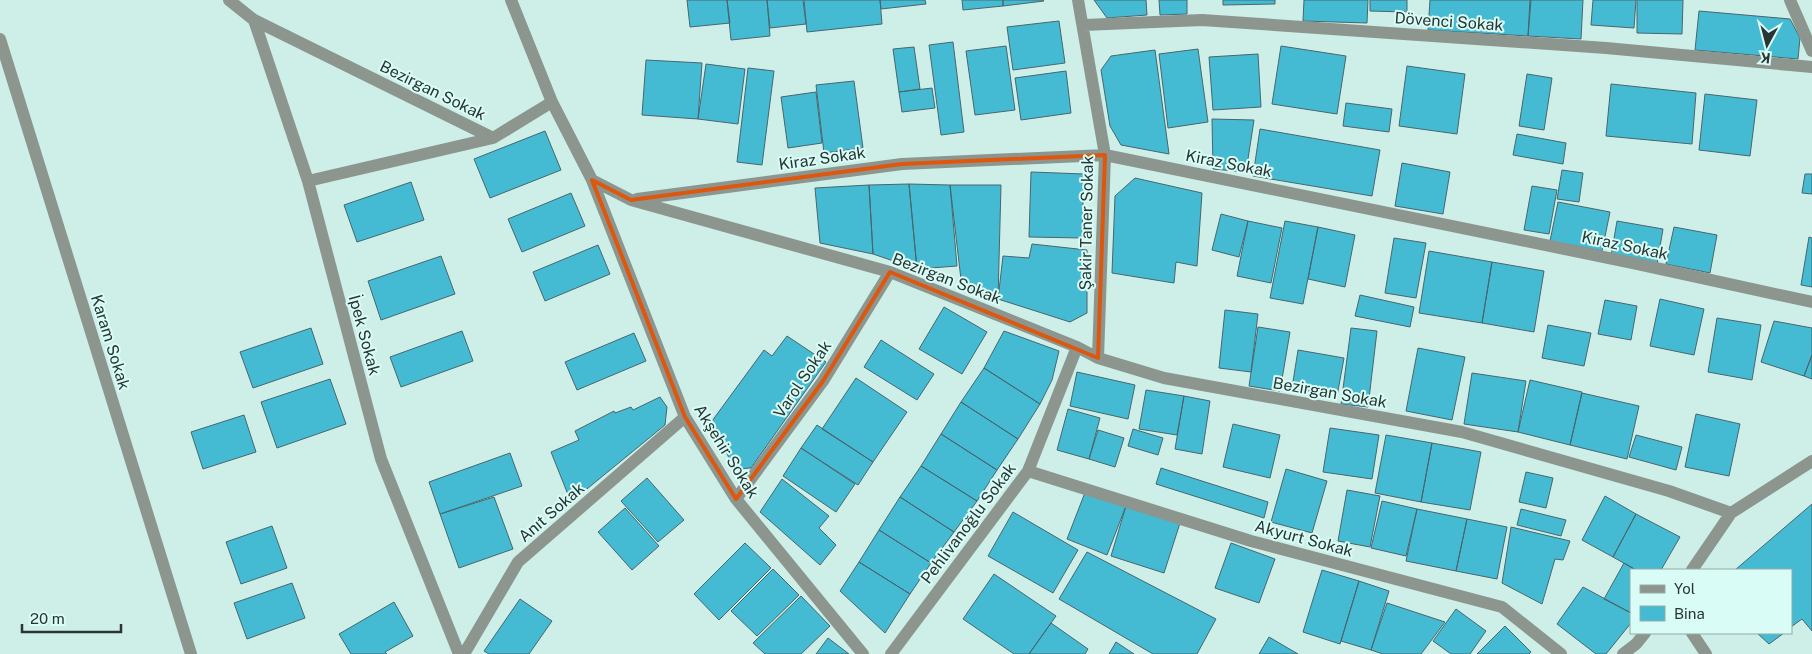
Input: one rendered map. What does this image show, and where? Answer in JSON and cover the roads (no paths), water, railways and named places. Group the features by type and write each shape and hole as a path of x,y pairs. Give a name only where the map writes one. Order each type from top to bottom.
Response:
{"street":[{"name":"Bezirgan Sokak","path":"229,0 254,20 493,138 552,102"},
{"path":"511,0 552,102 592,180"},
{"name":"Şakir Taner Sokak","path":"1078,0 1084,25 1105,155 1098,358"},
{"path":"1790,0 1812,51"},
{"name":"İpek Sokak","path":"254,20 308,181 381,459 459,654"},
{"name":"Dövenci Sokak","path":"1084,25 1202,20 1606,48 1812,67"},
{"name":"Karam Sokak","path":"0,39 189,653"},
{"path":"308,181 493,138"},
{"name":"Kiraz Sokak","path":"631,200 902,164 1105,155 1623,261 1812,302"},
{"name":"Bezirgan Sokak","path":"592,180 631,200 890,272 1077,347 1098,358 1164,378 1462,432 1669,492 1731,513"},
{"name":"Akşehir Sokak","path":"592,180 685,417 736,499 863,654"},
{"name":"Varol Sokak","path":"736,499 823,381 890,272"},
{"name":"Pehlivanoğlu Sokak","path":"891,654 1028,471 1077,347"},
{"name":"Anıt Sokak","path":"464,654 518,562 685,417"},
{"path":"1693,569 1731,513 1812,461"},
{"name":"Akyurt Sokak","path":"1028,471 1252,541 1502,607 1561,654"},
{"path":"1623,654 1636,644 1644,634"},
{"path":"1693,634 1706,654"}]}
